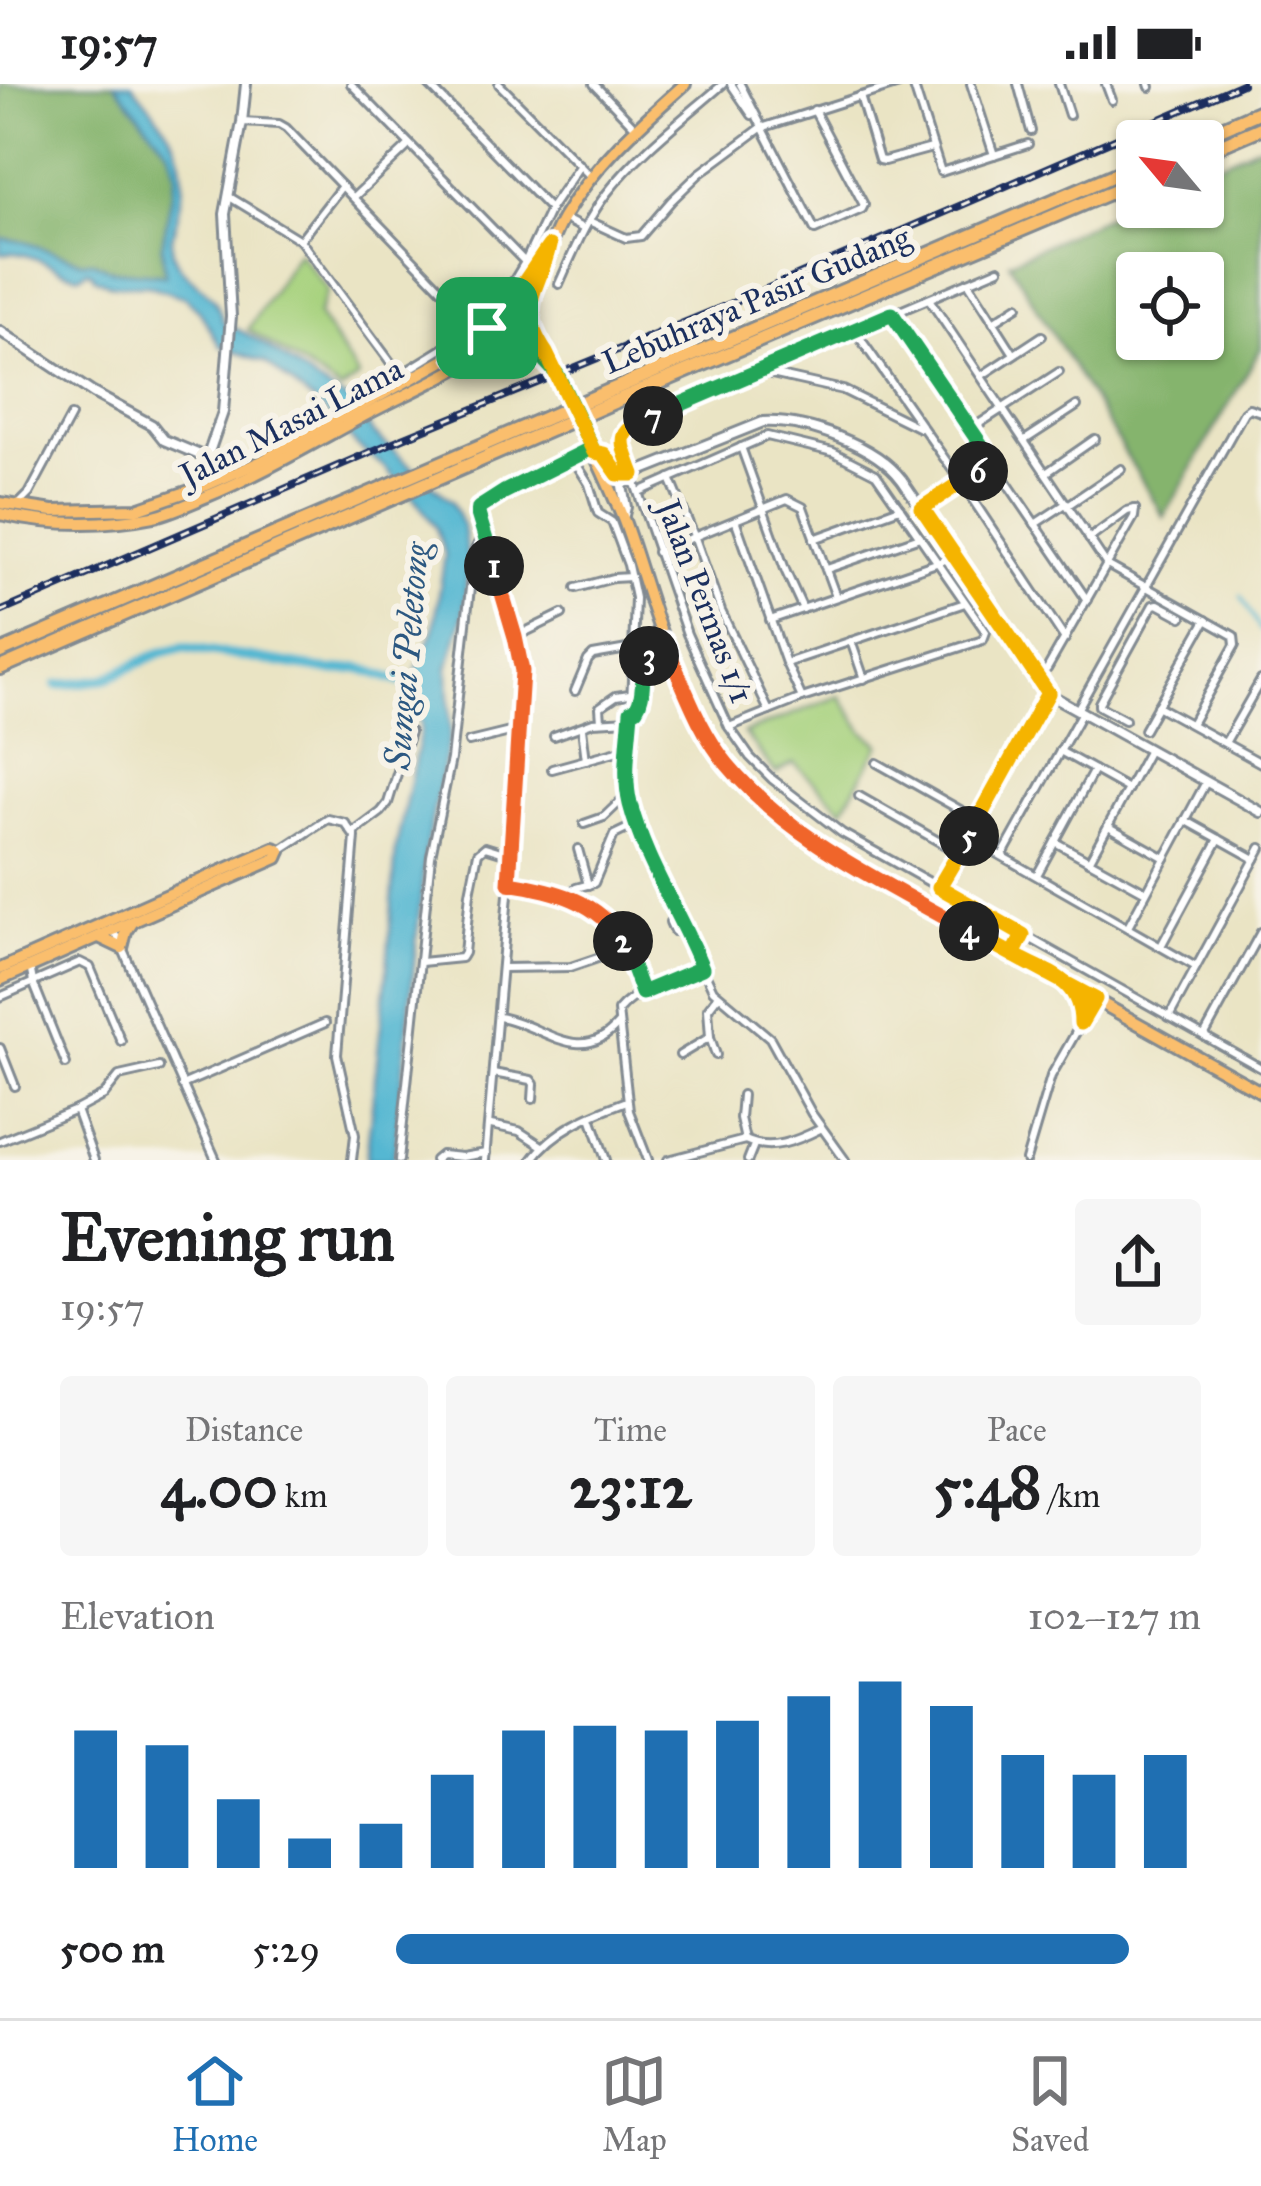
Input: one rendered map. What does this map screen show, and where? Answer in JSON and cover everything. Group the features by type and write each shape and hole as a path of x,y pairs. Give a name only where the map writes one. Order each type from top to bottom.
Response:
{"highway":[{"path":"1224,127 1261,111"},
{"path":"1224,144 1261,128"},
{"name":"Lebuhraya Pasir Gudang","path":"0,668 1116,174"},
{"name":"Lebuhraya Pasir Gudang","path":"612,396 1116,191"},
{"name":"Lebuhraya Pasir Gudang","path":"0,652 388,493"}],"main road":[{"name":"Jalan Masai Lama","path":"368,408 472,359 515,320 563,218 591,177 685,84"},
{"path":"454,356 497,319 531,262 549,246"},
{"name":"Jalan Masai Lama","path":"515,320 531,262"},
{"path":"534,288 528,317 536,345"},
{"name":"Jalan Masai Lama","path":"0,503 35,510 137,509 208,485 328,430 515,320"},
{"path":"515,320 552,367 593,450 622,518 664,642 712,743 728,765 819,846 1261,1092"},
{"path":"486,348 536,345"},
{"name":"Jalan Masai Lama","path":"0,514 50,523 152,516 252,478 328,430"},
{"path":"0,969 28,970 277,858 280,851 274,848 115,930 28,970 0,980"},
{"path":"115,930 125,932 134,920"},
{"path":"98,937 114,942 115,930"},
{"path":"1071,986 1081,1023 1098,1012 1114,1010"}],"street":[{"path":"208,485 207,458 223,412 231,316 225,214 246,84"},
{"path":"351,84 531,262"},
{"path":"428,84 550,209"},
{"path":"499,84 591,177"},
{"path":"594,84 636,128"},
{"path":"559,284 605,195 641,154 727,84 755,117"},
{"path":"740,84 814,230 864,205 814,110"},
{"path":"563,218 626,238 641,236 699,174 760,128 899,84"},
{"path":"913,84 941,172 1028,144"},
{"path":"970,84 994,156"},
{"path":"1018,84 1031,131"},
{"path":"1059,84 1069,115"},
{"path":"1106,84 1112,100"},
{"path":"860,96 879,160 932,148"},
{"path":"242,122 286,128 478,327"},
{"path":"354,197 409,145"},
{"path":"228,196 300,240 400,375 478,327 498,307 531,262 550,209 580,166"},
{"path":"300,240 343,185"},
{"path":"758,370 999,269"},
{"path":"968,282 1014,354"},
{"path":"929,299 1107,566 1234,636 1191,724"},
{"path":"994,322 1018,306"},
{"path":"892,314 1087,600"},
{"path":"855,331 1065,639"},
{"path":"1,335 152,425 164,440 207,458"},
{"path":"981,376 1042,336"},
{"path":"758,370 843,390 923,430"},
{"name":"Jalan Permas 1/1","path":"758,370 629,426 621,443 687,634 729,727 750,757 826,822 1257,1066"},
{"path":"971,429 1059,372"},
{"path":"1025,440 1077,406"},
{"path":"1002,856 1145,586 1244,412 1249,408 1261,412"},
{"path":"15,507 28,494 70,416"},
{"path":"622,518 626,509 623,482 633,474 763,422 833,436 876,456 896,472 1048,693 1261,812"},
{"path":"639,492 767,436 833,452 876,474 985,629 983,640 802,698 729,727"},
{"path":"1046,473 1095,439"},
{"path":"741,447 803,609"},
{"path":"434,1160 441,1155 486,1156 511,855 522,671 478,514 484,503 593,450 604,454 618,474 633,474"},
{"path":"572,457 589,484 598,513 612,522 631,578 635,615 628,794 638,824 718,996 763,1030 845,1160"},
{"path":"922,508 992,461"},
{"path":"1035,524 1121,469"},
{"path":"670,478 721,610 769,711"},
{"path":"28,494 35,510"},
{"path":"657,552 787,500 803,507 836,597"},
{"path":"814,539 900,508"},
{"path":"1046,669 1135,509 1089,538"},
{"path":"735,520 802,698"},
{"path":"399,1160 431,856 451,759 474,552 484,534"},
{"path":"826,570 920,537"},
{"path":"770,620 955,557"},
{"path":"613,578 628,565"},
{"path":"576,588 631,578"},
{"path":"786,663 966,602"},
{"path":"1125,720 1098,705 1153,605 1182,617"},
{"path":"515,637 562,614"},
{"path":"1144,730 1205,620"},
{"path":"554,736 631,715 639,706 644,664 658,626"},
{"path":"851,640 864,679"},
{"path":"644,664 664,642"},
{"path":"1114,644 1128,652"},
{"path":"574,691 593,655 633,648"},
{"path":"1226,743 1261,680"},
{"path":"602,721 604,701 643,692"},
{"path":"939,887 1048,693"},
{"path":"1157,706 1260,761"},
{"path":"581,726 586,760"},
{"path":"469,742 518,730"},
{"path":"352,1160 355,1135 337,1055 353,833 388,803 410,732"},
{"path":"552,769 629,748"},
{"path":"1089,861 1149,750"},
{"path":"1060,751 1128,789"},
{"path":"878,763 978,820"},
{"path":"1036,875 1094,770"},
{"path":"1127,928 1206,782"},
{"path":"584,824 604,817 628,794"},
{"path":"860,796 959,853"},
{"path":"280,851 328,819 341,821 353,833"},
{"path":"1186,820 1255,859"},
{"path":"576,888 598,878 614,835 638,824"},
{"path":"1108,826 1165,858"},
{"path":"968,837 1196,967"},
{"path":"1161,946 1219,839"},
{"path":"1055,842 1146,892"},
{"path":"421,962 461,958 478,853 485,847 511,855"},
{"path":"1169,1017 1261,848"},
{"path":"578,849 588,885"},
{"path":"509,883 550,890 585,904 616,929 642,993"},
{"path":"670,922 677,932 684,930"},
{"path":"115,930 216,1160"},
{"path":"1204,1036 1261,932"},
{"path":"502,968 571,967 627,948"},
{"path":"0,997 28,970 88,964 122,1041"},
{"path":"648,1160 627,1101 618,1011 642,993 702,968"},
{"path":"28,970 66,1064"},
{"path":"716,1055 708,1010 718,996"},
{"path":"1027,1160 1051,1076 1095,999"},
{"path":"499,1017 518,1020 574,1044 600,1039 618,1024"},
{"path":"182,1085 326,1023"},
{"path":"680,1055 710,1037"},
{"path":"0,1048 15,1086"},
{"path":"1257,1066 1261,1050"},
{"path":"0,1141 76,1110 107,1093 117,1077 158,1067"},
{"path":"494,1073 531,1080 533,1099"},
{"path":"742,1095 745,1140"},
{"path":"532,1160 539,1143 627,1101"},
{"path":"76,1110 94,1160"},
{"path":"590,1117 606,1160"},
{"path":"490,1125 519,1131 539,1143"},
{"path":"668,1160 745,1140 780,1145 822,1128"},
{"path":"749,1159 754,1144"}],"green space":[{"path":"0,84 115,84 169,151 176,173 162,246 165,275 111,270 0,238"},
{"path":"1261,144 1261,348 1164,517 1009,262 1116,212 1116,228 1224,228 1224,161"},
{"path":"298,252 328,290 318,315 359,377 341,391 248,329"},
{"path":"840,696 864,732 880,744 843,809 794,763 776,773 744,733"}],"water":[{"path":"115,84 132,84 174,141 182,189 172,250 186,274 213,298 224,324 357,404 372,432 452,502 463,526 468,563 464,612 448,668 450,734 426,847 394,1160 366,1160 396,848 421,730 415,673 434,629 445,554 436,528 382,465 265,362 220,346 199,310 184,297 147,285 112,285 94,278 88,270 80,276 28,256 0,253 0,238 111,270 165,275 162,246 176,173 169,151"}],"waterway":[{"path":"1241,596 1261,631"},
{"name":"Sungai Peletong","path":"57,685 105,679 183,647 332,671 360,668 431,692"}],"railway":[{"path":"0,612 1242,84"}],"route":[{"path":"487,328 454,356 515,320 557,374 592,448 479,508 522,671 509,883 550,890 602,916 626,945 642,993 702,968 652,862 628,788 631,711 641,701 644,664 664,642 712,743 756,793 819,846 1013,955 1071,986 1095,999 1081,1023 1071,986 1032,965 1013,955 1023,935 939,887 1048,693 922,508 992,461 892,314 629,426 621,443 633,474 621,475 604,454 594,452 557,374 536,339 528,317 549,246 487,328"}]}
